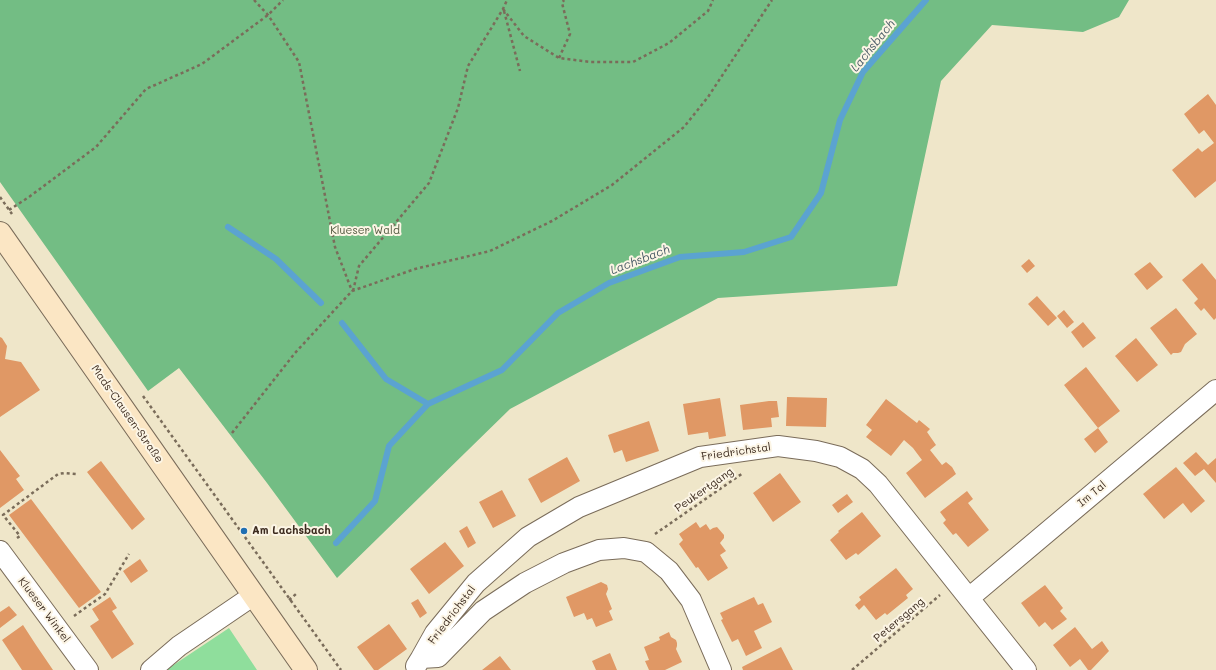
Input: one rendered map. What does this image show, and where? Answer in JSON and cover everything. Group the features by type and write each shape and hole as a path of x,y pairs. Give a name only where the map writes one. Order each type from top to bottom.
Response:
{"main road":[{"name":"Mads-Clausen-Straße","path":"0,233 306,670"}],"street":[{"name":"Im Tal","path":"969,598 1216,390"},
{"name":"Friedrichstal","path":"417,664 435,633 476,583 528,537 579,506 700,457 778,446 816,451 840,457 862,469 878,484 1026,670"},
{"path":"417,664 438,657 483,611 525,583 564,563 599,550 624,548 646,552 669,571 691,600 721,670"},
{"name":"Klueser Winkel","path":"0,551 88,670"},
{"path":"150,670 179,646 254,595"}],"path":[{"path":"254,0 268,15 299,62 335,247 352,291"},
{"path":"9,210 29,197 96,147 146,89 202,64 268,15 283,0"},
{"path":"232,434 295,353 352,291 359,266 429,183 458,108 468,66 507,0"},
{"path":"559,58 570,34 562,2 564,0"},
{"path":"503,9 524,36 559,58 591,62 633,62 669,43 708,11 713,0"},
{"path":"352,291 415,269 490,251 552,221 612,184 684,127 708,97 772,0"},
{"path":"503,9 520,71"},
{"path":"0,197 13,216"},
{"path":"141,393 341,670"},
{"name":"Peukertgang","path":"646,552 655,534 746,470"},
{"path":"0,551 20,536 3,515 58,474 76,474"},
{"path":"58,628 105,594 129,554"},
{"name":"Petersgang","path":"852,670 956,581"},
{"path":"290,599 296,594"}],"green space":[{"name":"Klueser Wald","path":"0,0 1129,0 1119,17 1083,32 992,25 941,81 897,286 718,298 510,409 337,578 179,368 148,391 0,182"},
{"path":"229,628 257,670 166,670"}],"building":[{"path":"1208,94 1216,105 1216,181 1195,198 1172,170 1198,148 1202,152 1214,143 1204,130 1199,134 1184,114"},
{"path":"1029,259 1035,266 1027,273 1021,266"},
{"path":"1150,262 1163,277 1147,290 1134,274"},
{"path":"1202,263 1216,280 1216,318 1214,320 1204,308 1201,311 1194,303 1198,299 1182,280"},
{"path":"1037,296 1057,318 1048,326 1028,304"},
{"path":"1176,308 1197,334 1185,344 1181,352 1173,353 1171,355 1150,328"},
{"path":"1064,310 1074,322 1067,328 1057,316"},
{"path":"1083,322 1096,338 1083,348 1071,332"},
{"path":"0,337 7,346 5,359 21,362 40,390 0,417"},
{"path":"1136,338 1158,365 1137,382 1115,356"},
{"path":"1086,367 1120,411 1098,428 1064,385"},
{"path":"787,397 827,398 826,427 786,426"},
{"path":"720,398 726,436 709,439 708,432 688,435 683,404"},
{"path":"886,399 917,423 919,420 930,429 927,432 936,445 930,450 942,465 946,462 952,467 956,474 925,498 906,473 922,460 913,448 904,440 891,456 866,437 872,430 866,425"},
{"path":"777,401 779,417 771,418 772,427 743,430 740,405"},
{"path":"649,421 659,451 626,462 622,450 614,453 608,435"},
{"path":"1098,428 1108,442 1095,453 1084,439"},
{"path":"0,450 20,476 16,479 24,490 0,508"},
{"path":"1196,452 1208,465 1216,458 1216,483 1204,469 1195,476 1183,463"},
{"path":"567,457 580,481 541,503 528,479"},
{"path":"101,461 145,519 132,530 87,472"},
{"path":"1176,467 1205,501 1191,513 1183,503 1164,519 1143,494"},
{"path":"780,473 801,502 773,522 753,493"},
{"path":"502,490 516,516 493,528 479,502"},
{"path":"967,491 973,499 968,503 989,530 968,547 956,533 953,535 943,523 946,520 940,512"},
{"path":"847,494 853,502 838,513 832,505"},
{"path":"31,499 101,592 79,608 9,515"},
{"path":"862,512 881,536 858,555 856,553 846,560 830,540 839,532 838,531"},
{"path":"696,522 700,528 706,524 710,530 717,527 724,535 724,538 720,543 726,551 720,555 728,568 708,581 698,567 696,568 679,544 683,540 679,534"},
{"path":"467,526 476,543 468,548 459,531"},
{"path":"445,542 464,566 429,594 410,569"},
{"path":"140,559 148,571 131,583 123,571"},
{"path":"896,568 913,589 906,595 908,598 887,615 885,613 876,620 864,605 859,610 855,605 861,600 859,597"},
{"path":"601,582 607,585 608,589 606,594 612,609 609,611 613,620 596,627 592,618 587,620 584,613 574,617 566,597"},
{"path":"1045,585 1063,608 1060,611 1067,619 1052,630 1045,622 1039,627 1021,603"},
{"path":"110,597 117,608 112,611 134,644 112,659 90,626 99,620 92,609"},
{"path":"754,597 758,605 763,603 772,622 754,631 762,648 746,656 738,639 732,642 721,620 723,619 720,613"},
{"path":"418,599 427,613 420,618 411,603"},
{"path":"9,606 17,615 0,628 0,612"},
{"path":"389,624 407,649 378,670 374,670 357,647"},
{"path":"23,625 53,670 22,670 2,640"},
{"path":"1075,627 1092,649 1102,641 1109,651 1091,670 1088,670 1080,659 1070,667 1053,645"},
{"path":"669,632 671,637 676,640 676,649 682,662 665,670 649,670 645,661 649,660 644,647 660,640 659,637"},
{"path":"781,647 793,670 743,670 742,667"},
{"path":"610,653 617,670 596,670 592,661"},
{"path":"500,656 511,670 482,670"}],"waterway":[{"name":"Lachsbach","path":"336,543 375,501 389,446 428,404 502,370 558,313 609,283 680,257 744,252 791,237 821,193 840,120 863,72 926,0"},
{"path":"228,227 276,259 321,303"},
{"path":"342,323 386,379 428,404"}],"place":[{"name":"Am Lachsbach","path":"244,531"}]}
